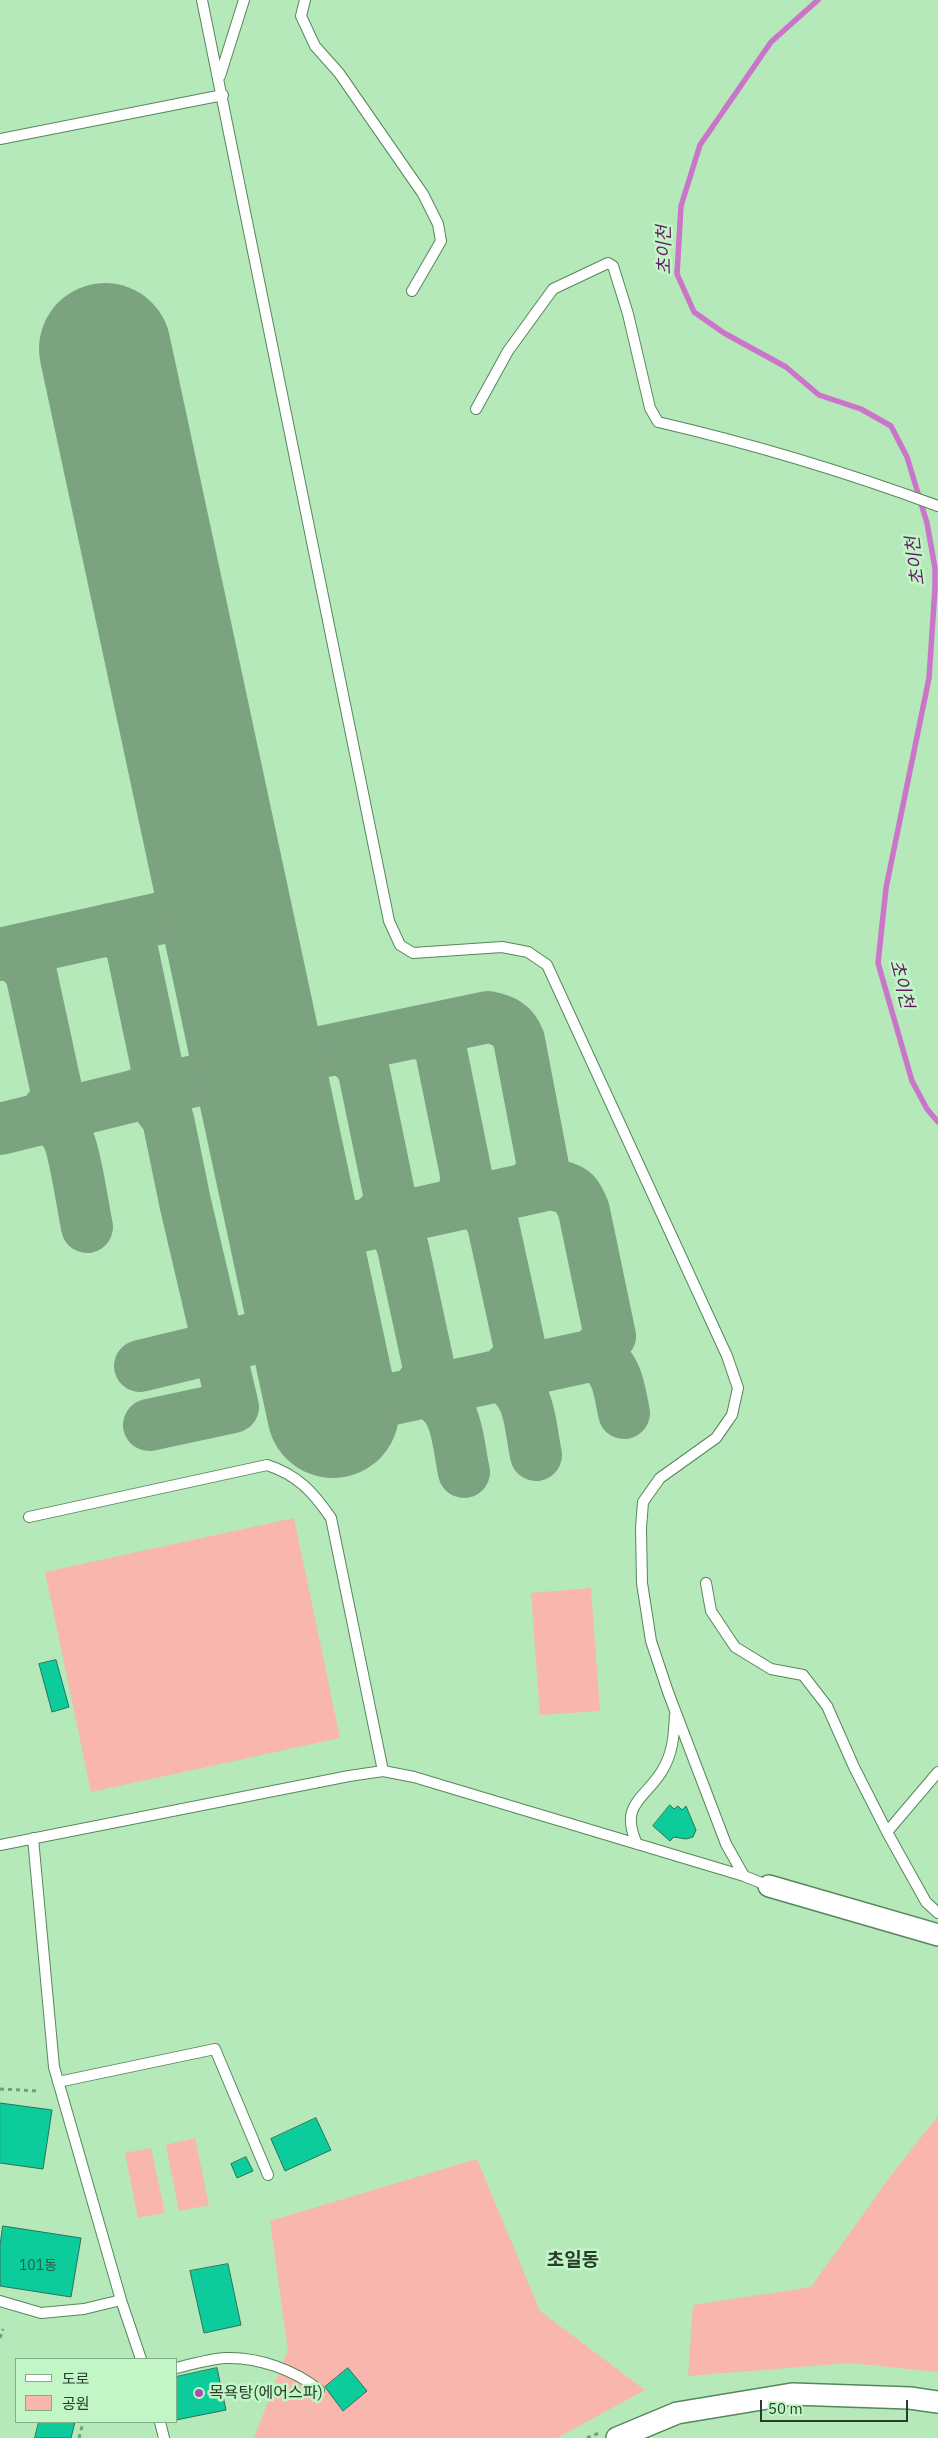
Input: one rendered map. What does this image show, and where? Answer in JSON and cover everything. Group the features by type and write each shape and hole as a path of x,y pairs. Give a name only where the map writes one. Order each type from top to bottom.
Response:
{"street":[{"path":"769,1886 938,1934"},
{"path":"618,2438 677,2413 792,2394 910,2398 938,2402"}],"lane":[{"path":"202,0 223,95 389,921 400,945 413,954 502,947 528,952 547,965 727,1356 738,1388 732,1415 716,1438 660,1478 643,1502 640,1528 642,1583 651,1641 726,1844 744,1876"},
{"path":"219,77 244,0"},
{"path":"306,0 301,16 315,46 339,73 373,120 423,194 438,224 441,242 412,290"},
{"path":"0,140 223,95"},
{"path":"476,409 508,351 553,289 608,263 613,266 618,279 650,408 658,422 776,453 905,493 936,505"},
{"path":"29,1517 267,1465 286,1471 314,1494 331,1518 383,1771"},
{"path":"706,1583 711,1611 735,1647 771,1669 803,1674 827,1706 887,1832 926,1902 938,1913"},
{"path":"637,1844 629,1821 632,1809 638,1797 661,1772 672,1749 675,1709"},
{"path":"0,1845 349,1776 383,1771 414,1777 744,1876 769,1886"},
{"path":"887,1832 938,1772"},
{"path":"33,1838 54,2067 121,2300 142,2358"},
{"path":"58,2082 216,2049 268,2175"},
{"path":"0,2301 41,2313 84,2309 121,2300"},
{"path":"178,2368 225,2358 247,2359 292,2372 306,2379 319,2390"},
{"path":"160,2423 164,2438"}],"path":[{"path":"0,2090 39,2091"},
{"path":"0,2338 4,2329"},
{"path":"79,2438 83,2423"}],"green space":[{"path":"294,1518 340,1738 91,1792 45,1572"},
{"path":"591,1588 600,1711 540,1715 531,1593"},
{"path":"938,2116 938,2372 850,2363 688,2376 693,2305 811,2287 892,2174"},
{"path":"195,2138 209,2205 179,2211 166,2145"},
{"path":"151,2148 165,2213 138,2218 125,2153"},
{"path":"477,2159 540,2311 645,2390 557,2438 254,2438 288,2350 270,2221"}],"building":[{"path":"56,1660 69,1707 52,1712 39,1664"},
{"path":"670,1805 674,1809 678,1806 682,1810 686,1806 696,1830 693,1837 686,1839 674,1837 670,1841 653,1826"},
{"path":"0,2103 52,2110 43,2169 0,2163"},
{"path":"316,2118 331,2150 285,2171 271,2139"},
{"path":"246,2157 253,2171 237,2178 231,2164"},
{"path":"3,2226 81,2238 71,2297 0,2286 0,2246"},
{"path":"228,2264 241,2325 204,2333 190,2271"},
{"name":"목욕탕(에어스파)","path":"217,2368 226,2410 178,2420 178,2377"},
{"path":"348,2368 367,2391 343,2411 325,2387"},
{"path":"39,2423 75,2423 71,2438 35,2438"}],"waterway":[{"name":"초이천","path":"818,0 771,42 700,145 681,206 677,274 694,312 724,333 786,367 819,395 861,409 891,426 907,457 927,523 935,568 935,588 929,678 886,888 878,963 912,1081 927,1109 938,1122"}],"taxiway":[{"path":"0,954 224,904"},
{"path":"110,929 127,940 132,949 158,1072 156,1080 147,1092"},
{"path":"0,955 18,959 31,973 57,1093 52,1105 41,1119"},
{"path":"0,1129 259,1065 488,1017 511,1026 519,1040 543,1166 536,1181 527,1189"},
{"path":"417,1032 432,1038 440,1046 467,1179 463,1194 452,1206"},
{"path":"341,1048 359,1061 364,1072 390,1198 386,1209 373,1223"},
{"path":"139,1094 153,1099 168,1119 185,1202 233,1407 149,1425"},
{"path":"41,1119 57,1124 68,1138 75,1162 87,1227"},
{"path":"297,1240 550,1184 568,1189 576,1195 584,1211 610,1336 594,1355 333,1412"},
{"path":"467,1202 482,1208 492,1220 520,1348 515,1362 502,1375 512,1383 524,1400 528,1410 536,1455"},
{"path":"373,1223 385,1225 393,1230 399,1237 403,1248 429,1368 427,1377 415,1394"},
{"path":"140,1366 314,1324"},
{"path":"594,1355 608,1365 613,1372 619,1387 624,1413"},
{"path":"426,1392 445,1405 451,1414 458,1436 464,1472"}],"runway":[{"path":"105,349 333,1412"}],"place":[{"name":"목욕탕(에어스파)","path":"199,2393"}],"district":[{"name":"초일동","path":"573,2261"}]}
